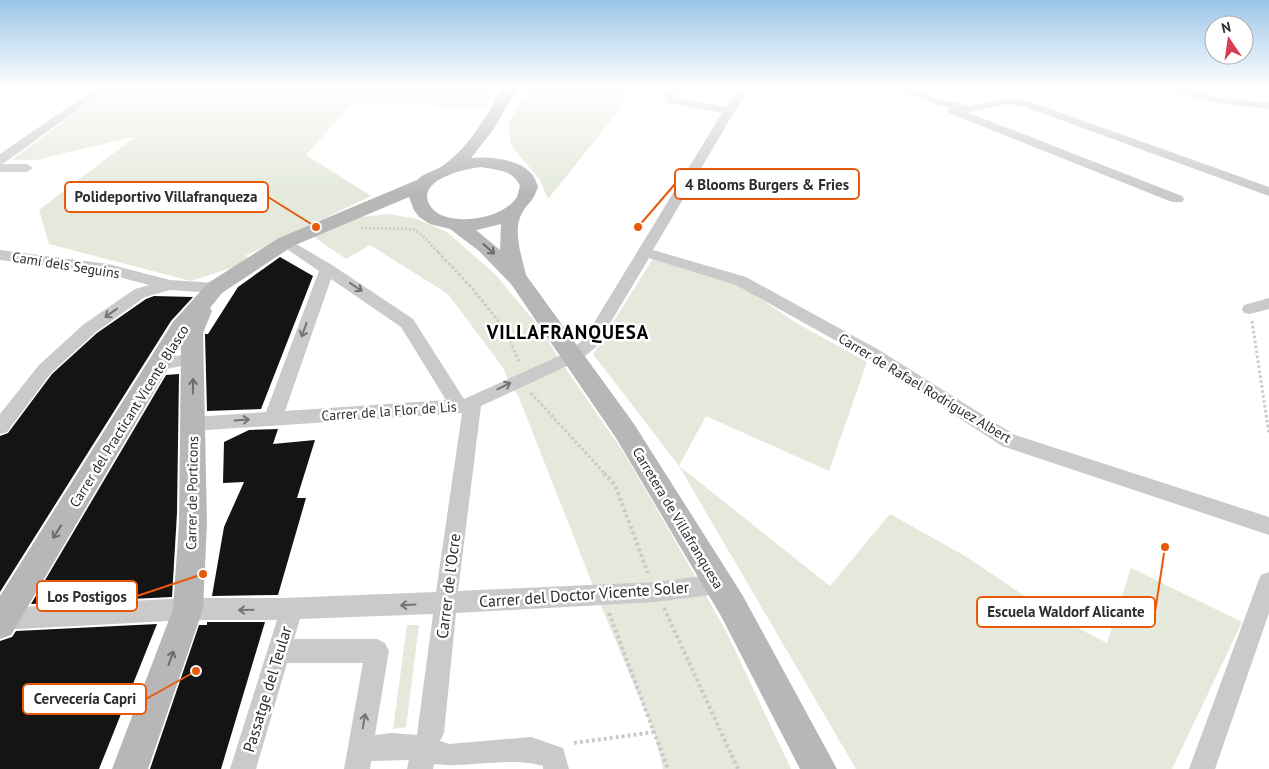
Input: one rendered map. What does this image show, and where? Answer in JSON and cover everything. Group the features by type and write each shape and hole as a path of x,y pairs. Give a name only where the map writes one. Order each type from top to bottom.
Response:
{"main road":[{"path":"491,123 493,145 508,166"},
{"path":"452,166 481,162 508,166 523,174 529,186 526,200 513,212 492,221 468,225 437,220 424,212 418,198 423,184 436,174 452,166 470,151 491,123"},
{"name":"Carrer del Practicant Vicente Blasco","path":"350,223 423,184"},
{"name":"Carrer del Practicant Vicente Blasco","path":"1,621 181,327 211,294 286,242 390,209 424,212"},
{"name":"Carretera de Villafranquesa","path":"513,212 509,226 508,242 518,279"},
{"name":"Carretera de Villafranquesa","path":"456,224 486,247 518,279 574,356 650,469 719,584 768,671 819,769"},
{"name":"Carrer de Porticons","path":"130,769 188,609 193,523 192,333 211,294"}],"street":[{"path":"0,160 53,123"},
{"name":"Carrer de la Flor de Lis","path":"193,424 465,404 574,356 590,343 721,123"},
{"path":"982,123 1177,199"},
{"path":"1079,123 1269,192"},
{"path":"0,168 27,168"},
{"path":"286,242 407,323 465,404"},
{"name":"Carrer de Rafael Rodríguez Albert","path":"645,252 741,281 873,354 1010,441 1269,526"},
{"name":"Camí dels Seguins","path":"0,254 91,266 170,286 211,294"},
{"path":"273,418 327,268"},
{"name":"Camí dels Seguins","path":"132,276 134,297"},
{"path":"0,427 45,369 90,328 134,297 148,290 170,286"},
{"path":"1250,309 1269,303"},
{"path":"160,364 193,359"},
{"name":"Carrer de l'Ocre","path":"422,759 431,733 465,404"},
{"path":"1202,769 1269,582"},
{"name":"Carrer del Doctor Vicente Soler","path":"1,621 188,609 292,609 445,603 655,592 719,584"},
{"name":"Passatge del Teular","path":"243,769 292,609"},
{"path":"280,651 377,651 358,759"},
{"path":"358,759 391,746 422,759 531,750 554,757 556,769"}],"path":[{"path":"350,223 368,227 413,229 422,235 470,286 505,328 532,395 615,485 655,592 738,769"},
{"path":"1250,309 1269,434"},
{"path":"605,604 668,769"},
{"path":"574,743 654,732"}],"shaded area":[{"path":"62,123 335,123 306,155 371,196 245,256 256,260 191,281 49,244 39,210 136,136 36,160 12,160"},
{"path":"609,123 548,199 540,180 511,145 508,124"},
{"path":"389,214 417,219 447,232 494,273 542,330 561,362 622,450 677,544 727,633 791,769 663,769 654,732 599,601 518,395 509,384 504,369 448,294 370,245 346,259 311,235 353,218"},
{"path":"654,257 737,283 798,324 867,362 829,471 706,416 679,466 593,354"},
{"path":"679,466 830,586 890,514 965,556 1056,617 1107,643 1131,568 1242,622 1172,769 856,769"},
{"path":"407,625 419,625 406,727 393,729"}],"building":[{"path":"280,257 313,276 261,409 207,411 205,334 208,334 238,287"},
{"path":"154,296 193,297 171,321 0,592 0,436 8,433 52,374 97,333 146,299"},
{"path":"179,374 177,513 172,597 31,604 166,375"},
{"path":"278,429 273,444 315,440 297,498 306,498 278,595 212,596 224,527 244,482 223,483 224,442 249,430"},
{"path":"207,622 265,622 221,769 150,769 199,625 207,625"},
{"path":"157,624 99,769 0,769 0,641 12,637 16,631"}],"place":[{"name":"Polideportivo Villafranqueza","path":"316,227"},
{"name":"4 Blooms Burgers & Fries","path":"638,227"},
{"name":"Escuela Waldorf Alicante","path":"1165,547"},
{"name":"Los Postigos","path":"203,574"},
{"name":"Cervecería Capri","path":"196,671"}],"district":[{"name":"VILLAFRANQUESA","path":"568,332"}]}
